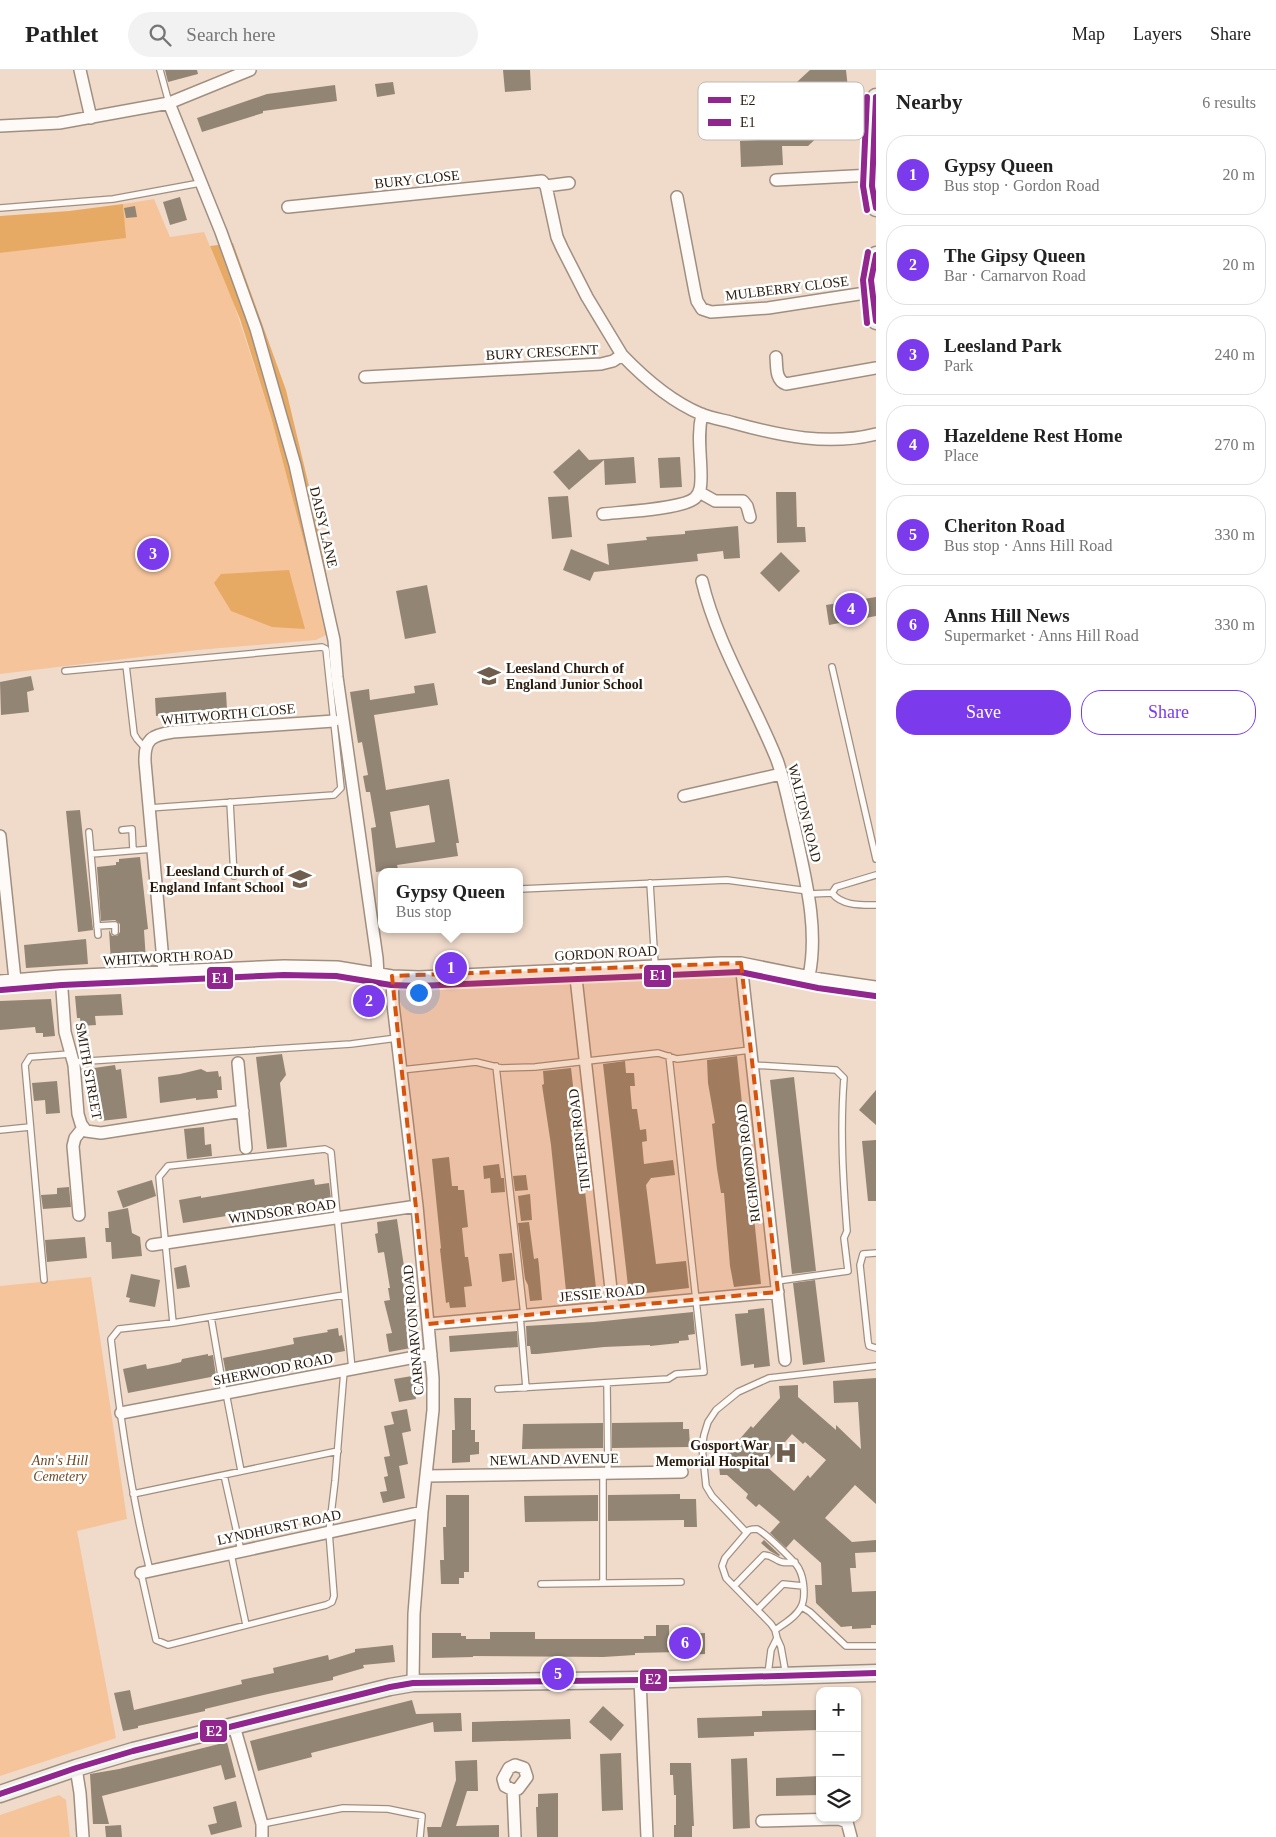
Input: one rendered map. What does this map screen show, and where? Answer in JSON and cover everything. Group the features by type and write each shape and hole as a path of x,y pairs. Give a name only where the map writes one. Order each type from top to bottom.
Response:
{"street":[{"path":"80,70 91,118"},
{"path":"1,124 49,124 169,104 250,70"},
{"path":"876,97 872,175 872,193 876,208"},
{"name":"DAISY LANE","path":"169,104 221,232 256,329 287,437 333,635 337,677 378,975"},
{"path":"776,180 872,175"},
{"name":"BURY CLOSE","path":"288,207 542,181 546,186 569,183"},
{"path":"546,186 557,237 594,311 622,355 656,387 702,414 755,429 802,438 838,440 876,434"},
{"name":"MULBERRY CLOSE","path":"677,197 695,292 699,305 706,311 721,312 768,308 872,292"},
{"path":"876,255 873,265 872,292 876,322"},
{"name":"BURY CRESCENT","path":"364,377 601,364 613,362 622,355"},
{"path":"776,357 778,377 781,382 786,384 876,368"},
{"path":"603,514 677,505 690,501 699,492 701,479 699,428 702,414"},
{"path":"699,492 715,501 744,501 750,517"},
{"name":"WALTON ROAD","path":"702,581 711,616 777,760 781,774 809,893 812,950 809,976"},
{"name":"WHITWORTH CLOSE","path":"145,748 153,737 164,733 334,721"},
{"path":"145,748 164,972"},
{"path":"684,796 781,774"},
{"path":"0,836 15,980"},
{"name":"GORDON ROAD","path":"337,967 392,976 741,963 876,987"},
{"name":"RICHMOND ROAD","path":"741,963 785,1360"},
{"name":"WHITWORTH ROAD","path":"0,981 61,976 284,966 337,967"},
{"name":"TINTERN ROAD","path":"575,969 613,1307"},
{"name":"SMITH STREET","path":"61,976 65,1032 71,1058 78,1114 83,1128 90,1132 101,1133 243,1111"},
{"name":"CARNARVON ROAD","path":"392,976 392,994 417,1206 434,1404 422,1512 414,1614 412,1683"},
{"path":"238,1063 246,1148"},
{"path":"79,1215 73,1146 75,1138 83,1128"},
{"name":"WINDSOR ROAD","path":"152,1245 417,1206"},
{"name":"JESSIE ROAD","path":"428,1324 698,1300 777,1287"},
{"name":"SHERWOOD ROAD","path":"121,1412 431,1354"},
{"name":"NEWLAND AVENUE","path":"426,1476 682,1472"},
{"name":"LYNDHURST ROAD","path":"146,1572 422,1512"},
{"path":"0,1794 133,1751 412,1683 640,1680 876,1673"},
{"path":"640,1680 647,1837"},
{"path":"234,1726 262,1824 262,1837"},
{"path":"76,1768 83,1837"},
{"path":"513,1790 515,1837"},
{"path":"762,1821 839,1819 847,1822 851,1837"}],"lane":[{"path":"160,70 169,104"},
{"path":"0,208 113,199 200,183"},
{"path":"65,671 322,647 326,649 341,788 334,795 149,808"},
{"path":"126,666 134,734 136,739 145,748"},
{"path":"832,667 876,859"},
{"path":"230,802 234,876"},
{"path":"122,830 132,829 133,850"},
{"path":"89,832 98,936"},
{"path":"91,854 153,848"},
{"path":"832,893 836,887 876,875"},
{"path":"523,889 727,880 809,893 832,893"},
{"path":"650,883 654,965"},
{"path":"832,893 837,899 845,902 860,905 876,905"},
{"path":"97,926 115,925 116,932"},
{"path":"44,1280 25,1065 30,1057 71,1058 332,1045 397,1038"},
{"path":"401,1070 476,1062 496,1066 534,1067 658,1053 677,1059 750,1050"},
{"path":"498,1389 668,1379 676,1374 704,1372 698,1300 669,1056"},
{"path":"752,1064 836,1070 844,1078 841,1117 842,1171 847,1231 844,1238 848,1271 777,1287"},
{"path":"496,1066 522,1315 526,1388"},
{"path":"0,1130 30,1128"},
{"path":"174,1323 159,1177 168,1166 325,1149 331,1152 338,1218 344,1295 348,1370 329,1532 334,1596 332,1602 326,1605 168,1645 156,1640 111,1339 119,1329 174,1323 344,1295"},
{"path":"876,1253 863,1254 860,1265 868,1341 869,1346 876,1348"},
{"path":"211,1317 240,1471"},
{"path":"746,1532 712,1496 706,1486 702,1446 708,1422 716,1410 738,1392 769,1378 876,1366"},
{"path":"603,1583 607,1383"},
{"path":"133,1494 338,1451"},
{"path":"224,1475 246,1625"},
{"path":"775,1630 802,1607 803,1586 800,1570 794,1562 759,1530 753,1529 746,1532 727,1554 722,1566 726,1578 758,1609 775,1630 781,1647 786,1675"},
{"path":"734,1586 764,1554 781,1563 794,1562"},
{"path":"540,1584 681,1582"},
{"path":"758,1609 783,1584 803,1586"},
{"path":"802,1607 810,1612 846,1646 876,1646"},
{"path":"768,1676 771,1650 777,1638"},
{"path":"262,1824 343,1808 388,1809 422,1816 420,1837"}],"highlighted area":[{"path":"741,963 778,1292 428,1324 392,976"}],"green space":[{"path":"154,199 170,237 204,232 234,304 271,417 314,580 326,635 316,640 198,650 0,674 0,253 31,249 124,213 123,204"},
{"name":"Ann's Hill Cemetery","path":"91,1277 127,1519 77,1531 116,1738 0,1776 0,1286"},
{"path":"59,1795 66,1800 70,1837 0,1837 0,1815"}],"shaded area":[{"path":"123,204 126,238 0,253 0,216 69,211"},
{"path":"233,243 286,390 315,511 337,633 326,635 314,580 271,417 240,319 210,246"},
{"path":"289,570 305,629 272,627 231,611 214,583 221,574"}],"building":[{"path":"165,70 197,70 198,74 168,82"},
{"path":"503,70 530,70 531,90 505,92"},
{"path":"810,70 846,70 847,82 797,82"},
{"path":"393,82 395,94 377,97 375,84"},
{"path":"335,85 337,101 263,111 263,113 202,132 197,118 267,94"},
{"path":"814,140 808,146 782,146 783,165 741,167 740,141"},
{"path":"180,197 187,220 170,225 163,202"},
{"path":"135,206 137,217 126,218 124,208"},
{"path":"579,449 589,460 634,457 636,483 605,485 604,460 569,490 553,472"},
{"path":"680,457 682,487 660,488 658,458"},
{"path":"776,492 796,492 797,527 805,527 806,542 777,543"},
{"path":"568,496 572,537 552,539 548,497"},
{"path":"738,526 740,558 724,559 723,551 697,554 698,561 594,572 590,581 563,570 571,549 609,565 607,544 647,540 646,537 685,534 685,531"},
{"path":"781,552 800,571 779,592 760,573"},
{"path":"427,585 436,633 405,639 396,591"},
{"path":"876,597 876,616 829,625 826,605"},
{"path":"31,676 34,690 27,692 29,712 1,715 0,682"},
{"path":"434,683 438,705 374,715 386,790 449,779 459,843 456,843 458,856 397,865 398,868 378,868 378,872 376,872 371,828 376,827 370,792 366,792 363,776 368,775 362,742 358,743 350,692 369,689 370,700 415,693 414,686","holes":["429,805 435,842 396,848 390,812"]},
{"path":"226,692 227,710 156,716 155,698"},
{"path":"80,810 93,930 78,932 66,811"},
{"path":"140,857 148,929 144,930 146,961 111,963 109,930 112,936 117,936 120,932 120,924 115,920 101,921 97,867 116,865 119,859"},
{"path":"86,939 88,964 26,968 24,945"},
{"path":"121,994 123,1015 95,1016 96,1025 81,1026 80,1018 77,1018 75,996"},
{"path":"51,999 55,1036 43,1037 43,1033 36,1033 35,1027 0,1030 0,1001"},
{"path":"282,1054 286,1075 280,1083 287,1147 267,1149 256,1057"},
{"path":"737,1056 761,1284 734,1287 730,1266 724,1193 721,1193 717,1169 712,1124 715,1123 708,1083 707,1060"},
{"path":"625,1061 626,1073 634,1073 635,1086 630,1086 632,1109 637,1109 640,1130 646,1129 647,1141 642,1142 644,1164 673,1160 675,1175 651,1178 646,1185 656,1264 686,1261 689,1288 629,1295 603,1064"},
{"path":"115,1065 116,1070 121,1069 127,1118 101,1121 94,1068"},
{"path":"571,1068 597,1297 580,1299 580,1295 573,1295 573,1290 566,1291 551,1145 542,1085 544,1084 543,1071"},
{"path":"201,1069 207,1072 218,1071 219,1077 221,1076 222,1090 217,1090 218,1098 196,1100 196,1098 160,1103 158,1077"},
{"path":"794,1077 816,1271 792,1274 770,1080"},
{"path":"57,1081 60,1113 46,1114 45,1100 34,1101 32,1083"},
{"path":"876,1090 876,1125 859,1110"},
{"path":"204,1127 205,1145 211,1144 212,1156 187,1159 184,1129"},
{"path":"876,1140 876,1201 868,1201 862,1141"},
{"path":"449,1157 452,1186 458,1186 458,1190 464,1190 468,1227 462,1228 465,1257 468,1257 472,1286 464,1287 466,1307 450,1308 449,1302 446,1303 432,1159"},
{"path":"499,1164 501,1178 504,1178 505,1192 491,1193 490,1178 484,1179 483,1166"},
{"path":"526,1175 528,1190 515,1191 513,1176"},
{"path":"314,1179 315,1185 329,1183 331,1199 183,1223 179,1200"},
{"path":"152,1180 156,1196 123,1208 117,1191"},
{"path":"69,1187 71,1207 43,1209 41,1195 57,1194 57,1188"},
{"path":"530,1194 532,1220 521,1221 518,1196"},
{"path":"128,1208 132,1233 140,1237 142,1256 112,1259 111,1242 106,1242 105,1228 109,1228 108,1212"},
{"path":"397,1219 406,1280 403,1280 406,1310 412,1342 410,1342 411,1348 389,1352 386,1334 392,1333 384,1301 390,1300 388,1288 390,1288 384,1252 378,1253 375,1234 378,1233 377,1222"},
{"path":"529,1222 534,1259 538,1258 542,1300 530,1301 528,1285 525,1279 518,1223"},
{"path":"85,1237 87,1258 47,1262 45,1240"},
{"path":"512,1253 515,1280 502,1282 499,1254"},
{"path":"186,1265 190,1287 177,1289 174,1268"},
{"path":"131,1274 160,1280 155,1307 129,1302 130,1298 126,1297"},
{"path":"815,1280 825,1362 803,1365 793,1283"},
{"path":"764,1308 770,1366 754,1368 754,1364 741,1366 735,1314 748,1313 748,1310"},
{"path":"693,1312 695,1334 688,1335 689,1340 679,1341 679,1343 604,1347 537,1354 531,1354 530,1346 527,1346 526,1326 594,1322"},
{"path":"338,1328 339,1336 342,1335 345,1351 226,1374 223,1358 294,1344 293,1338 328,1332 327,1330"},
{"path":"517,1331 518,1347 450,1352 449,1336"},
{"path":"208,1354 208,1356 213,1355 216,1376 128,1393 123,1369 146,1364 147,1369"},
{"path":"412,1376 416,1399 399,1402 394,1379"},
{"path":"876,1378 876,1504 855,1485 825,1518 852,1542 876,1540 876,1552 855,1553 856,1568 850,1568 852,1592 876,1591 876,1625 871,1625 871,1628 852,1629 852,1626 841,1627 816,1603 815,1585 822,1585 821,1563 794,1539 786,1548 770,1533 780,1522 759,1504 756,1507 746,1498 748,1494 727,1475 720,1475 718,1457 725,1456 751,1426 753,1428 780,1398 779,1386 798,1385 798,1397 836,1430 836,1425 861,1449 858,1402 834,1403 833,1381","holes":["792,1434 803,1444 805,1442 826,1460 810,1478 808,1475 794,1491 765,1465"]},
{"path":"454,1398 471,1398 471,1430 475,1430 475,1442 479,1442 479,1454 470,1455 470,1462 452,1463 452,1430 455,1430"},
{"path":"407,1409 411,1431 402,1433 408,1464 399,1466 405,1498 383,1503 380,1492 387,1491 384,1477 388,1476 384,1457 390,1456 384,1426 394,1424 391,1412"},
{"path":"683,1422 683,1429 689,1429 690,1447 612,1448 612,1423"},
{"path":"603,1423 603,1448 522,1449 523,1424"},
{"path":"680,1494 680,1499 696,1499 697,1527 684,1527 684,1520 608,1521 608,1495"},
{"path":"446,1495 469,1495 469,1572 464,1572 464,1578 459,1578 459,1584 441,1584 440,1560 444,1560 443,1527 446,1527"},
{"path":"598,1495 598,1521 525,1522 524,1496"},
{"path":"764,1540 780,1555 779,1556 761,1543"},
{"path":"656,1625 669,1625 669,1634 705,1633 705,1654 679,1655 679,1652 635,1653 635,1655 603,1657 473,1656 432,1658 432,1633 461,1633 461,1636 466,1636 466,1639 490,1639 490,1632 535,1632 535,1639 644,1639 644,1636 656,1636"},
{"path":"393,1645 395,1662 363,1665 364,1668 333,1677 333,1680 205,1709 205,1711 123,1731 114,1693 130,1690 134,1710 242,1684 241,1680 274,1673 273,1668 328,1655 329,1660 355,1652 355,1649"},
{"path":"412,1700 416,1714 461,1713 462,1731 434,1732 433,1722 311,1753 312,1757 258,1771 250,1741"},
{"path":"603,1706 624,1725 611,1741 589,1722"},
{"path":"816,1710 816,1730 754,1732 754,1736 698,1738 697,1718 762,1716 762,1711"},
{"path":"570,1719 571,1739 472,1742 472,1722"},
{"path":"227,1742 236,1777 225,1780 221,1765 102,1796 109,1824 93,1824 90,1774 119,1769"},
{"path":"621,1753 623,1810 602,1811 600,1754"},
{"path":"747,1758 750,1828 733,1829 731,1759"},
{"path":"477,1760 478,1791 467,1791 456,1826 499,1825 499,1837 428,1837 427,1827 441,1827 456,1780 455,1761"},
{"path":"670,1763 691,1763 694,1826 692,1826 692,1837 674,1837 676,1795 674,1795 673,1775 670,1775"},
{"path":"816,1776 816,1795 776,1796 776,1778"},
{"path":"558,1793 558,1837 537,1837 536,1807 538,1807 538,1794"},
{"path":"236,1801 242,1827 211,1835 208,1825 217,1823 213,1807"},
{"path":"121,1825 122,1837 106,1837 105,1826"}],"transit line":[{"name":"E1","path":"867,97 863,186 867,210"},
{"name":"E2","path":"876,97 872,186 876,208"},
{"name":"E1","path":"867,323 863,280 868,252"},
{"name":"E2","path":"876,255 871,280 876,321"},
{"name":"E1","path":"1,990 62,985 284,975 336,976 391,985 419,986 740,972 818,988 875,996"},
{"name":"E2","path":"0,1794 133,1751 390,1687 413,1683 640,1680 876,1673"}],"place":[{"name":"Leesland Park","path":"153,554"},
{"name":"Hazeldene Rest Home","path":"851,609"},
{"name":"Leesland Church of England Junior School","path":"489,676"},
{"name":"Leesland Church of England Infant School","path":"300,879"},
{"name":"Gypsy Queen","path":"451,968"},
{"name":"The Gipsy Queen","path":"369,1001"},
{"name":"Gosport War Memorial Hospital","path":"786,1453"},
{"name":"Anns Hill News","path":"685,1643"},
{"name":"Cheriton Road","path":"558,1674"}]}
